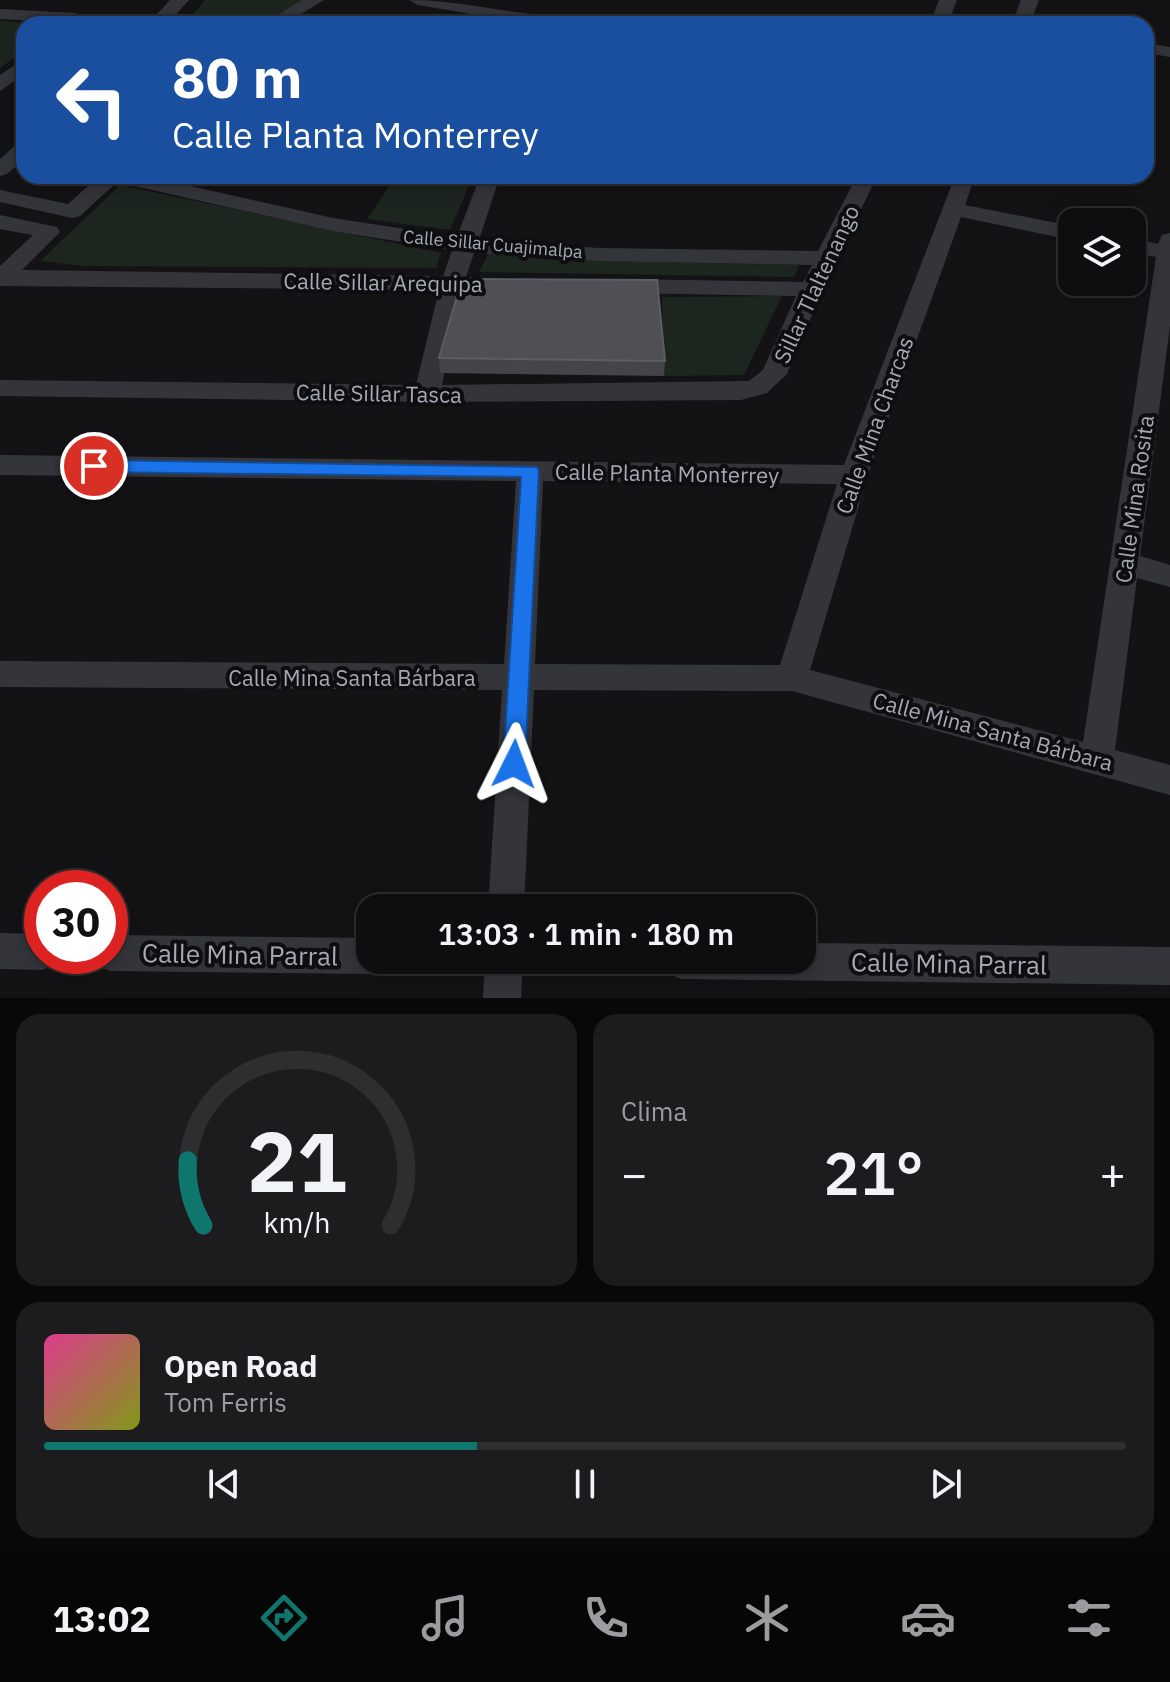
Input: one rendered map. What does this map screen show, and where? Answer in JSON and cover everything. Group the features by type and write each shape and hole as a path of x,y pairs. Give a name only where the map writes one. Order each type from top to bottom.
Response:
{"street":[{"path":"165,16 180,0"},
{"path":"286,16 315,0"},
{"path":"418,0 514,16"},
{"path":"0,14 51,16"},
{"path":"0,170 16,155"},
{"path":"0,196 72,211 102,184"},
{"name":"Calle Sillar Cuajimalpa","path":"151,184 293,218 465,245 621,254 827,258"},
{"path":"427,394 452,283 487,184"},
{"name":"Sillar Tlaltenango","path":"758,387 774,374 811,289 863,184"},
{"name":"Calle Mina Charcas","path":"792,678 854,475 962,184"},
{"path":"953,209 1058,230"},
{"path":"0,222 49,232 1,278"},
{"path":"1146,247 1169,249"},
{"name":"Calle Mina Rosita","path":"1097,758 1169,249"},
{"name":"Calle Sillar Arequipa","path":"1,278 515,284"},
{"path":"593,285 811,289"},
{"name":"Calle Sillar Tasca","path":"0,388 427,394 712,394 758,387"},
{"name":"Calle Planta Monterrey","path":"0,465 854,475"},
{"path":"507,894 530,471"},
{"path":"1125,563 1170,576"},
{"name":"Calle Mina Santa Bárbara","path":"0,674 792,678 1170,780"},
{"path":"0,951 24,952"},
{"name":"Calle Mina Parral","path":"128,953 356,956"},
{"name":"Calle Mina Parral","path":"816,962 1170,966"},
{"path":"502,998 503,974"}],"shaded area":[{"path":"205,0 305,0 278,16 191,16"},
{"path":"0,21 16,22 16,56 0,68"},
{"path":"391,184 470,184 450,230 367,219"},
{"path":"120,185 441,253 436,268 83,266 40,261"},
{"path":"489,253 619,261 799,265 794,277 479,272"},
{"path":"782,296 744,375 664,376 662,297"}],"building":[{"path":"462,279 657,280 665,361 439,358"}],"route":[{"path":"94,466 530,471 514,764"}]}
